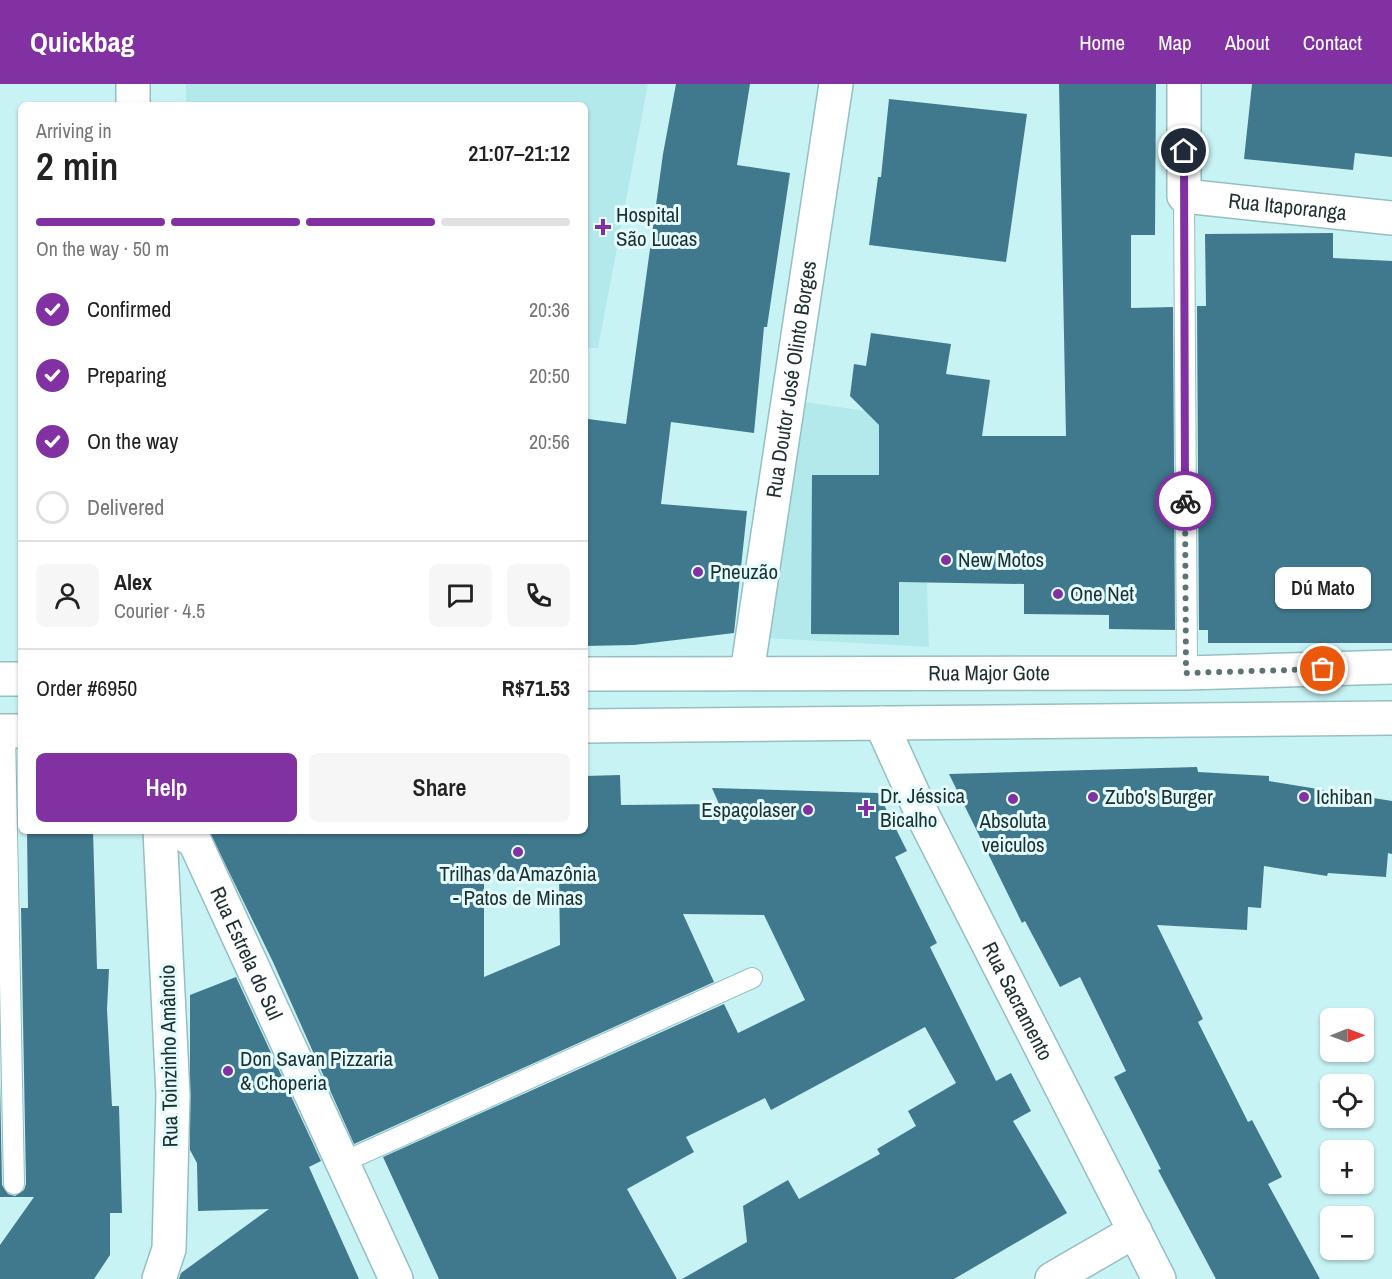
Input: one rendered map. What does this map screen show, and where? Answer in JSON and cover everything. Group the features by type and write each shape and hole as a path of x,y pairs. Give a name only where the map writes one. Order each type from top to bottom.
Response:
{"street":[{"path":"133,84 134,102"},
{"name":"Rua Doutor José Olinto Borges","path":"747,673 836,84"},
{"path":"1184,84 1184,196"},
{"name":"Rua Itaporanga","path":"1184,196 1392,218"},
{"name":"Rua Major Gote","path":"588,674 1186,673 1392,667"},
{"path":"0,679 18,679"},
{"path":"588,726 1392,718"},
{"name":"Rua Sacramento","path":"881,723 923,816 1159,1279"},
{"name":"Rua Toinzinho Amâncio","path":"159,1279 168,1249 173,1095 160,834"},
{"name":"Rua Estrela do Sul","path":"183,834 195,842 396,1279"},
{"path":"1052,1279 1135,1230"}],"lane":[{"path":"1184,196 1186,673"},
{"path":"9,731 14,1184"},
{"path":"341,1163 752,978"}],"shaded area":[{"name":"Hospital São Lucas","path":"186,84 648,84 598,348 588,348 588,102 186,102"},
{"path":"805,402 880,413 924,494 929,647 765,638"}],"building":[{"path":"676,84 750,84 737,165 790,173 767,327 764,327 754,433 671,422 661,504 747,511 734,633 634,645 588,646 588,419 626,424 663,154"},
{"path":"1059,84 1156,84 1155,235 1131,235 1131,308 1173,307 1175,630 1109,629 1109,615 1024,614 1024,584 899,582 899,635 811,634 812,475 879,475 879,425 850,396 854,364 866,366 871,333 951,344 946,374 990,380 982,436 1066,436"},
{"path":"1252,84 1392,84 1392,157 1355,153 1353,170 1244,159"},
{"path":"889,99 1027,114 1006,262 869,245 878,177 881,177"},
{"path":"1333,233 1333,258 1392,261 1392,643 1208,643 1208,630 1199,630 1197,306 1206,306 1205,234"},
{"path":"1197,767 1198,772 1269,776 1269,781 1392,801 1392,854 1388,853 1386,877 1328,873 1327,876 1264,866 1261,908 1248,907 1247,930 1157,925 1203,1019 1198,1022 1248,1122 1252,1120 1282,1177 1268,1184 1320,1279 1216,1279 1158,1170 1161,1169 1114,1077 1126,1071 1080,977 1060,987 1025,921 1022,923 949,774"},
{"path":"620,775 621,805 719,804 712,788 878,793 907,851 895,857 937,943 930,947 996,1081 1011,1073 1031,1111 1013,1121 1067,1213 954,1279 682,1279 747,1242 743,1206 788,1180 799,1199 880,1154 877,1149 916,1126 908,1111 956,1083 925,1027 771,1110 765,1098 686,1137 694,1152 627,1189 677,1279 439,1279 383,1157 724,1004 738,1033 805,1000 764,915 683,914 714,982 354,1144 273,962 210,834 588,834 588,776","holes":["559,873 560,945 484,977 484,874"]},
{"path":"27,834 93,834 97,969 109,969 107,1009 112,1106 119,1106 122,1213 110,1213 110,1255 94,1279 0,1279 0,1245 34,1197 0,1197 0,1083 2,1185 8,1194 15,1196 24,1190 26,1184 21,908 28,908"},
{"name":"Don Savan Pizzaria & Choperia","path":"236,977 321,1161 309,1167 359,1279 179,1279 181,1273 269,1209 198,1211 197,1163 190,1150 190,995"}],"way so far":[{"path":"1185,501 1186,673 1323,669"}],"place":[{"name":"Hospital São Lucas","path":"603,227"},
{"name":"New Motos","path":"946,560"},
{"name":"Pneuzão","path":"698,572"},
{"name":"One Net","path":"1058,594"},
{"name":"Dú Mato","path":"1323,669"},
{"name":"Zubo's Burger","path":"1093,797"},
{"name":"Ichiban","path":"1304,797"},
{"name":"Absoluta veiculos","path":"1013,799"},
{"name":"Dr. Jéssica Bicalho","path":"866,808"},
{"name":"Espaçolaser","path":"808,810"},
{"name":"Trilhas da Amazônia - Patos de Minas","path":"518,852"},
{"name":"Don Savan Pizzaria & Choperia","path":"228,1071"}],"route":[{"path":"1184,151 1185,501"}]}
